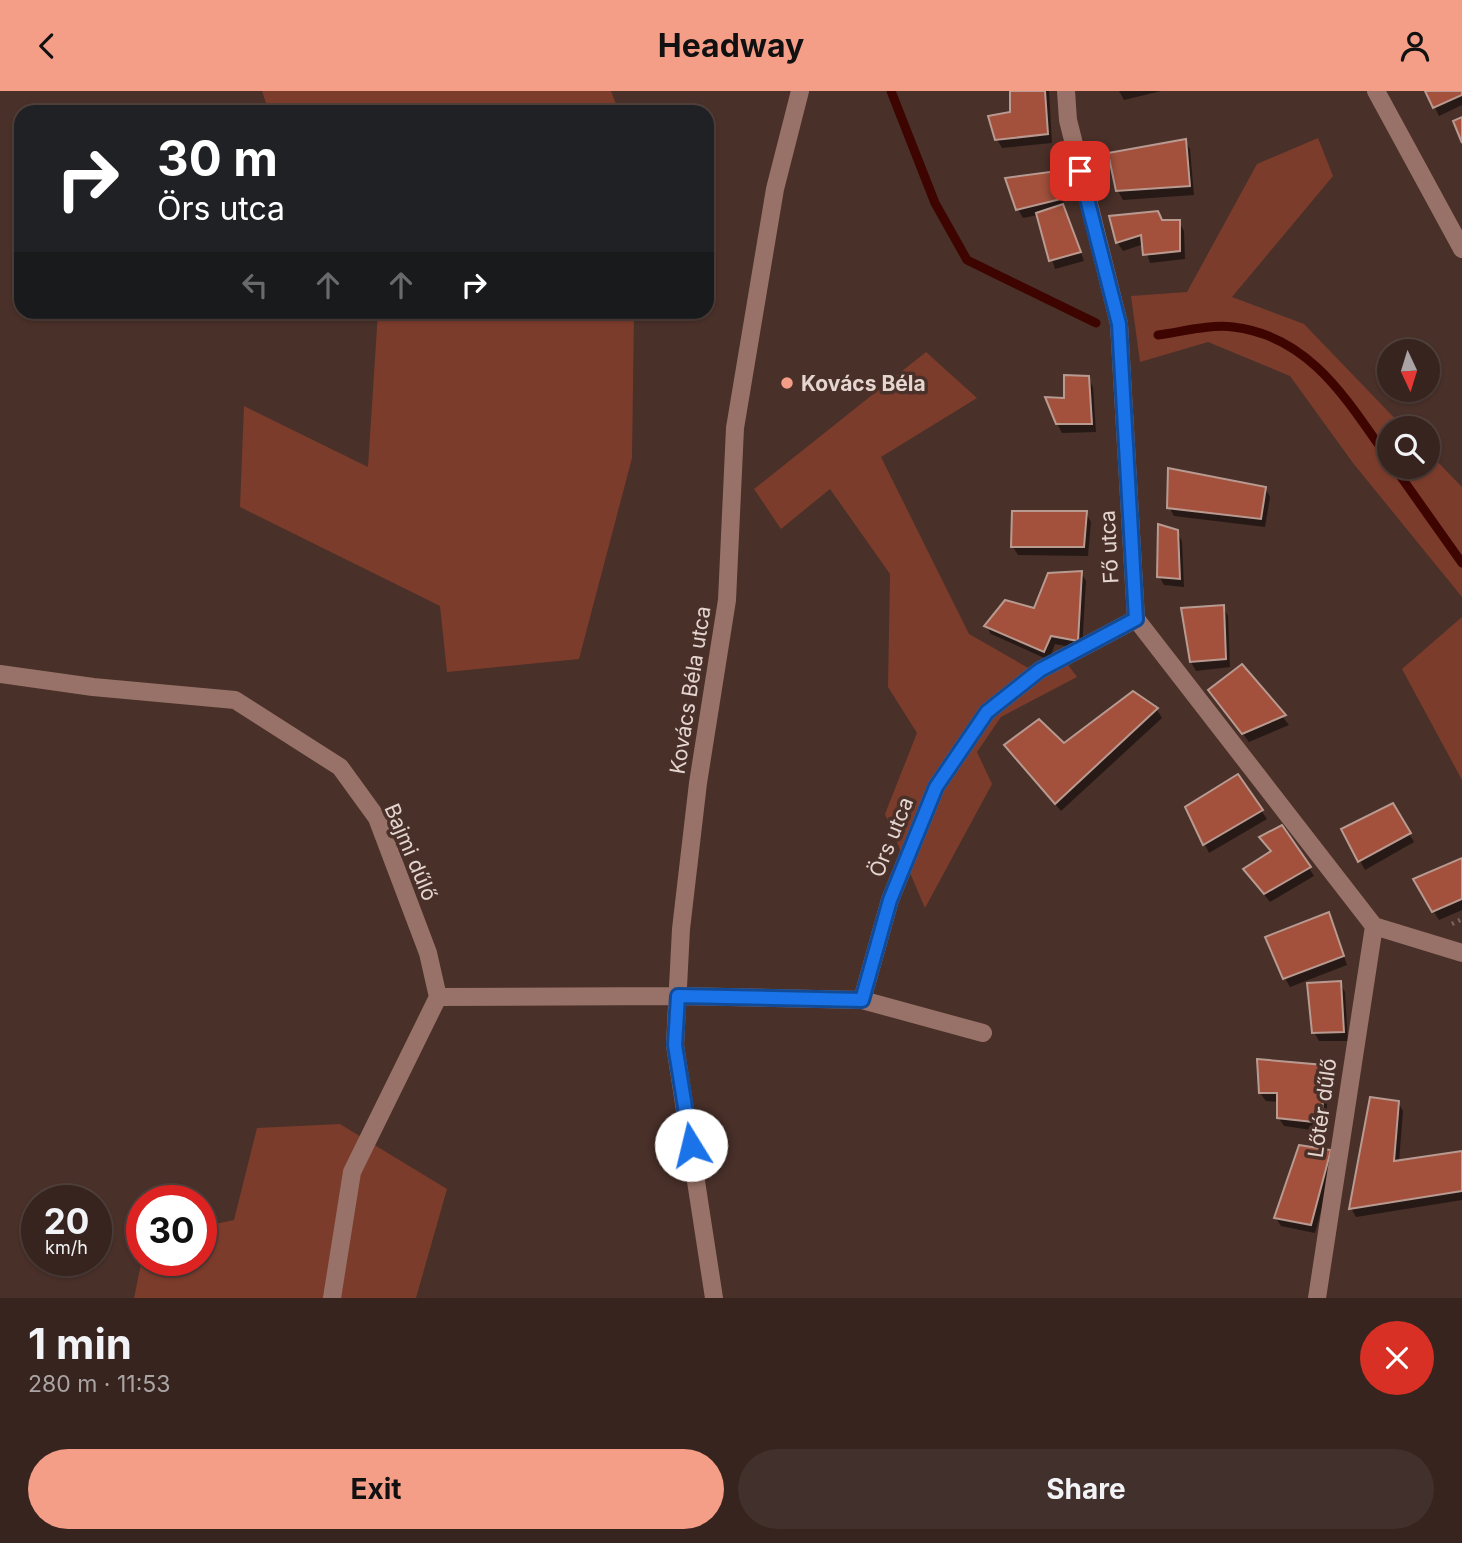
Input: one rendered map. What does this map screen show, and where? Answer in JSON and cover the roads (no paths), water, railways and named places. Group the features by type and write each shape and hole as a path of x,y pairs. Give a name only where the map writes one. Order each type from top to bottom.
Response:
{"street":[{"name":"Kovács Béla utca","path":"713,1298 675,1045 681,929 698,783 727,600 736,428 775,189 800,91"},
{"name":"Fő utca","path":"1066,91 1068,120 1119,324 1136,619"},
{"path":"1376,91 1462,249"},
{"path":"1136,619 1374,926 1462,953"},
{"name":"Örs utca","path":"862,1000 890,900 936,787 987,712 1040,670 1136,619"},
{"name":"Bajmi dűlő","path":"0,674 93,687 235,700 340,767 377,818 428,953 438,997"},
{"name":"Lőtér dűlő","path":"1317,1298 1374,926"},
{"path":"331,1298 352,1172 438,997 678,996 862,1000 983,1033"}],"waterway":[{"path":"891,91 935,203 967,260 1096,323"},
{"path":"1158,335 1224,326 1260,333 1285,343 1325,375 1377,442"},
{"path":"1402,479 1462,563"}],"place":[{"name":"Kovács Béla","path":"787,383"}]}
